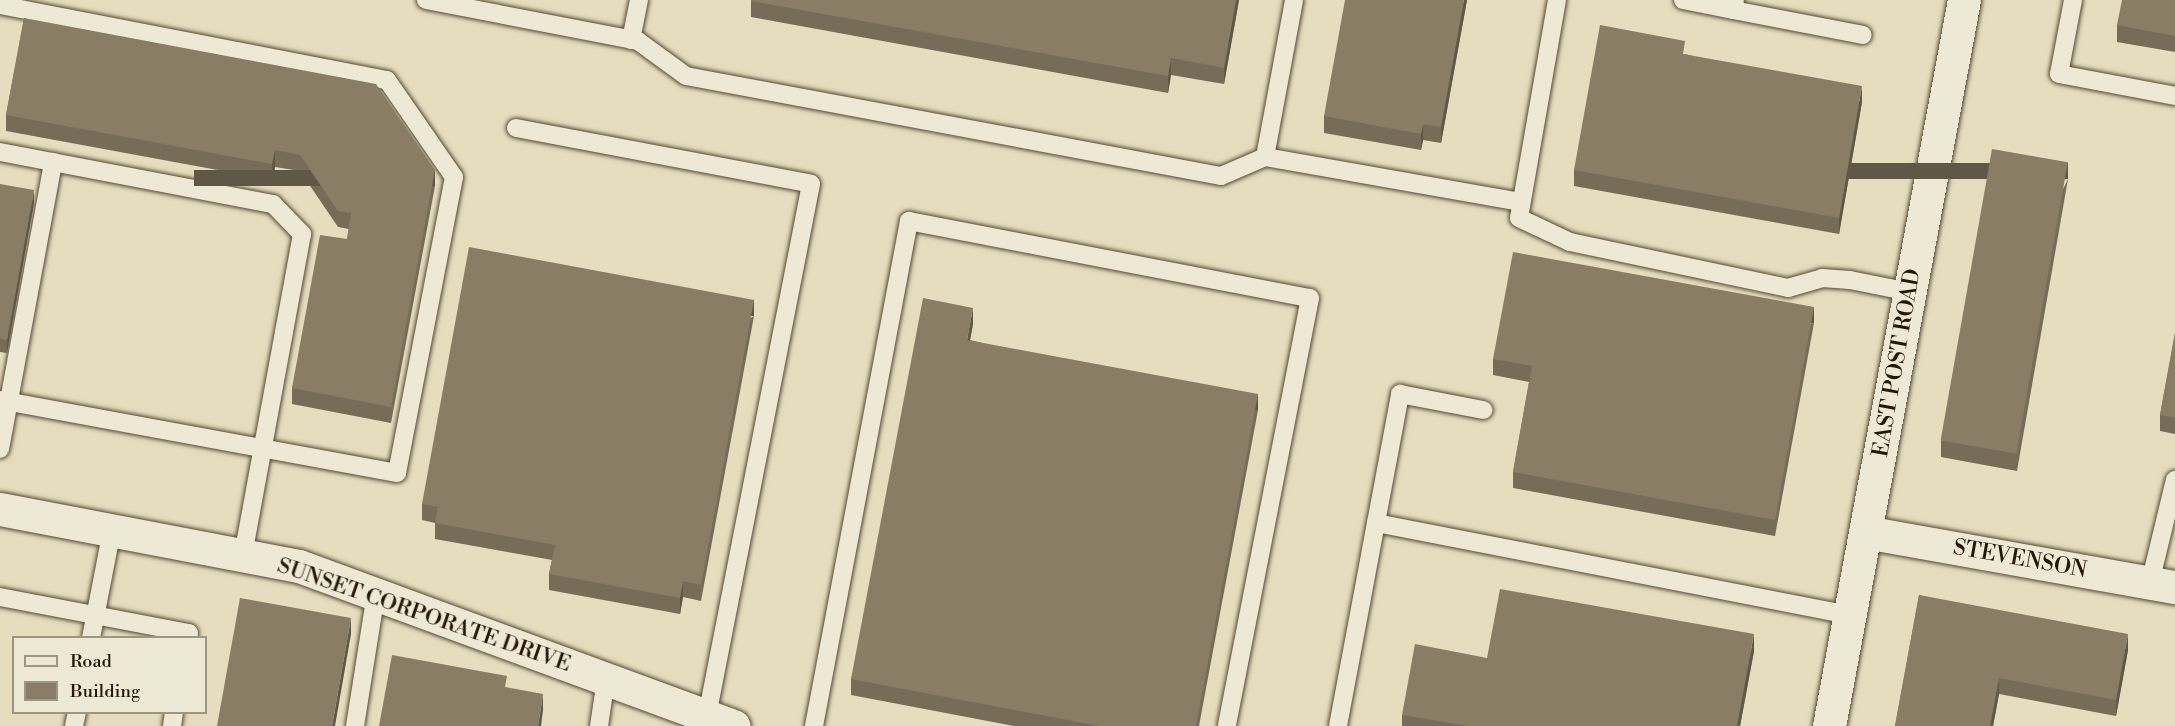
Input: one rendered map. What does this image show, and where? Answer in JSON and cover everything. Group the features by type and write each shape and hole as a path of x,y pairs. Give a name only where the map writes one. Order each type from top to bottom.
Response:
{"street":[{"name":"EAST POST ROAD","path":"1829,726 1964,0"},
{"name":"SUNSET CORPORATE DRIVE","path":"0,509 298,566 720,721"},
{"name":"STEVENSON","path":"1865,532 2163,585"}],"lane":[{"path":"426,0 639,41 686,76 1210,174 1221,176 1265,158 1521,202"},
{"path":"631,40 639,0"},
{"path":"1265,158 1294,0"},
{"path":"1557,0 1519,218 1570,242 1788,288 1822,278 1850,280 1910,292"},
{"path":"1683,0 1734,5 1863,35"},
{"path":"2073,0 2059,74 2175,96"},
{"path":"0,5 387,80 454,177 397,473 5,400"},
{"path":"516,128 812,184 720,721"},
{"path":"0,152 273,204 302,234 243,555"},
{"path":"0,449 5,400 53,162"},
{"path":"814,726 909,221 1310,298 1227,726"},
{"path":"1338,726 1400,394 1483,410"},
{"path":"2163,585 2175,480"},
{"path":"1376,523 1850,615"},
{"path":"92,636 112,530"},
{"path":"355,726 376,594"},
{"path":"0,597 189,633 188,636"},
{"path":"599,726 606,679"}],"building":[{"path":"751,0 1236,0 1224,68 1171,58 1168,76"},
{"path":"1345,0 1464,0 1441,127 1423,124 1421,134 1324,116"},
{"path":"2122,0 2175,0 2175,36 2117,25"},
{"path":"24,18 376,84 435,170 391,407 292,388 320,235 347,239 351,213 338,211 300,155 275,150 272,164 6,115"},
{"path":"1600,25 1685,41 1683,54 1862,86 1839,218 1574,170"},
{"path":"1992,149 2068,162 2016,454 1941,441"},
{"path":"0,184 34,190 7,340 0,338"},
{"path":"469,247 754,300 701,585 683,581 680,598 549,574 555,545 435,523 438,507 422,504"},
{"path":"1513,252 1814,307 1775,520 1513,472 1532,366 1493,359"},
{"path":"923,298 973,308 967,340 1258,394 1196,726 1099,726 851,679"},
{"path":"2175,333 2175,418 2160,415"},
{"path":"1500,589 1754,634 1737,726 1468,726 1402,715 1415,644 1487,658"},
{"path":"1919,595 2128,634 2116,700 1999,678 1990,726 1895,726"},
{"path":"240,598 351,618 332,726 217,726"},
{"path":"392,655 507,676 505,687 543,694 538,726 379,726"}]}
